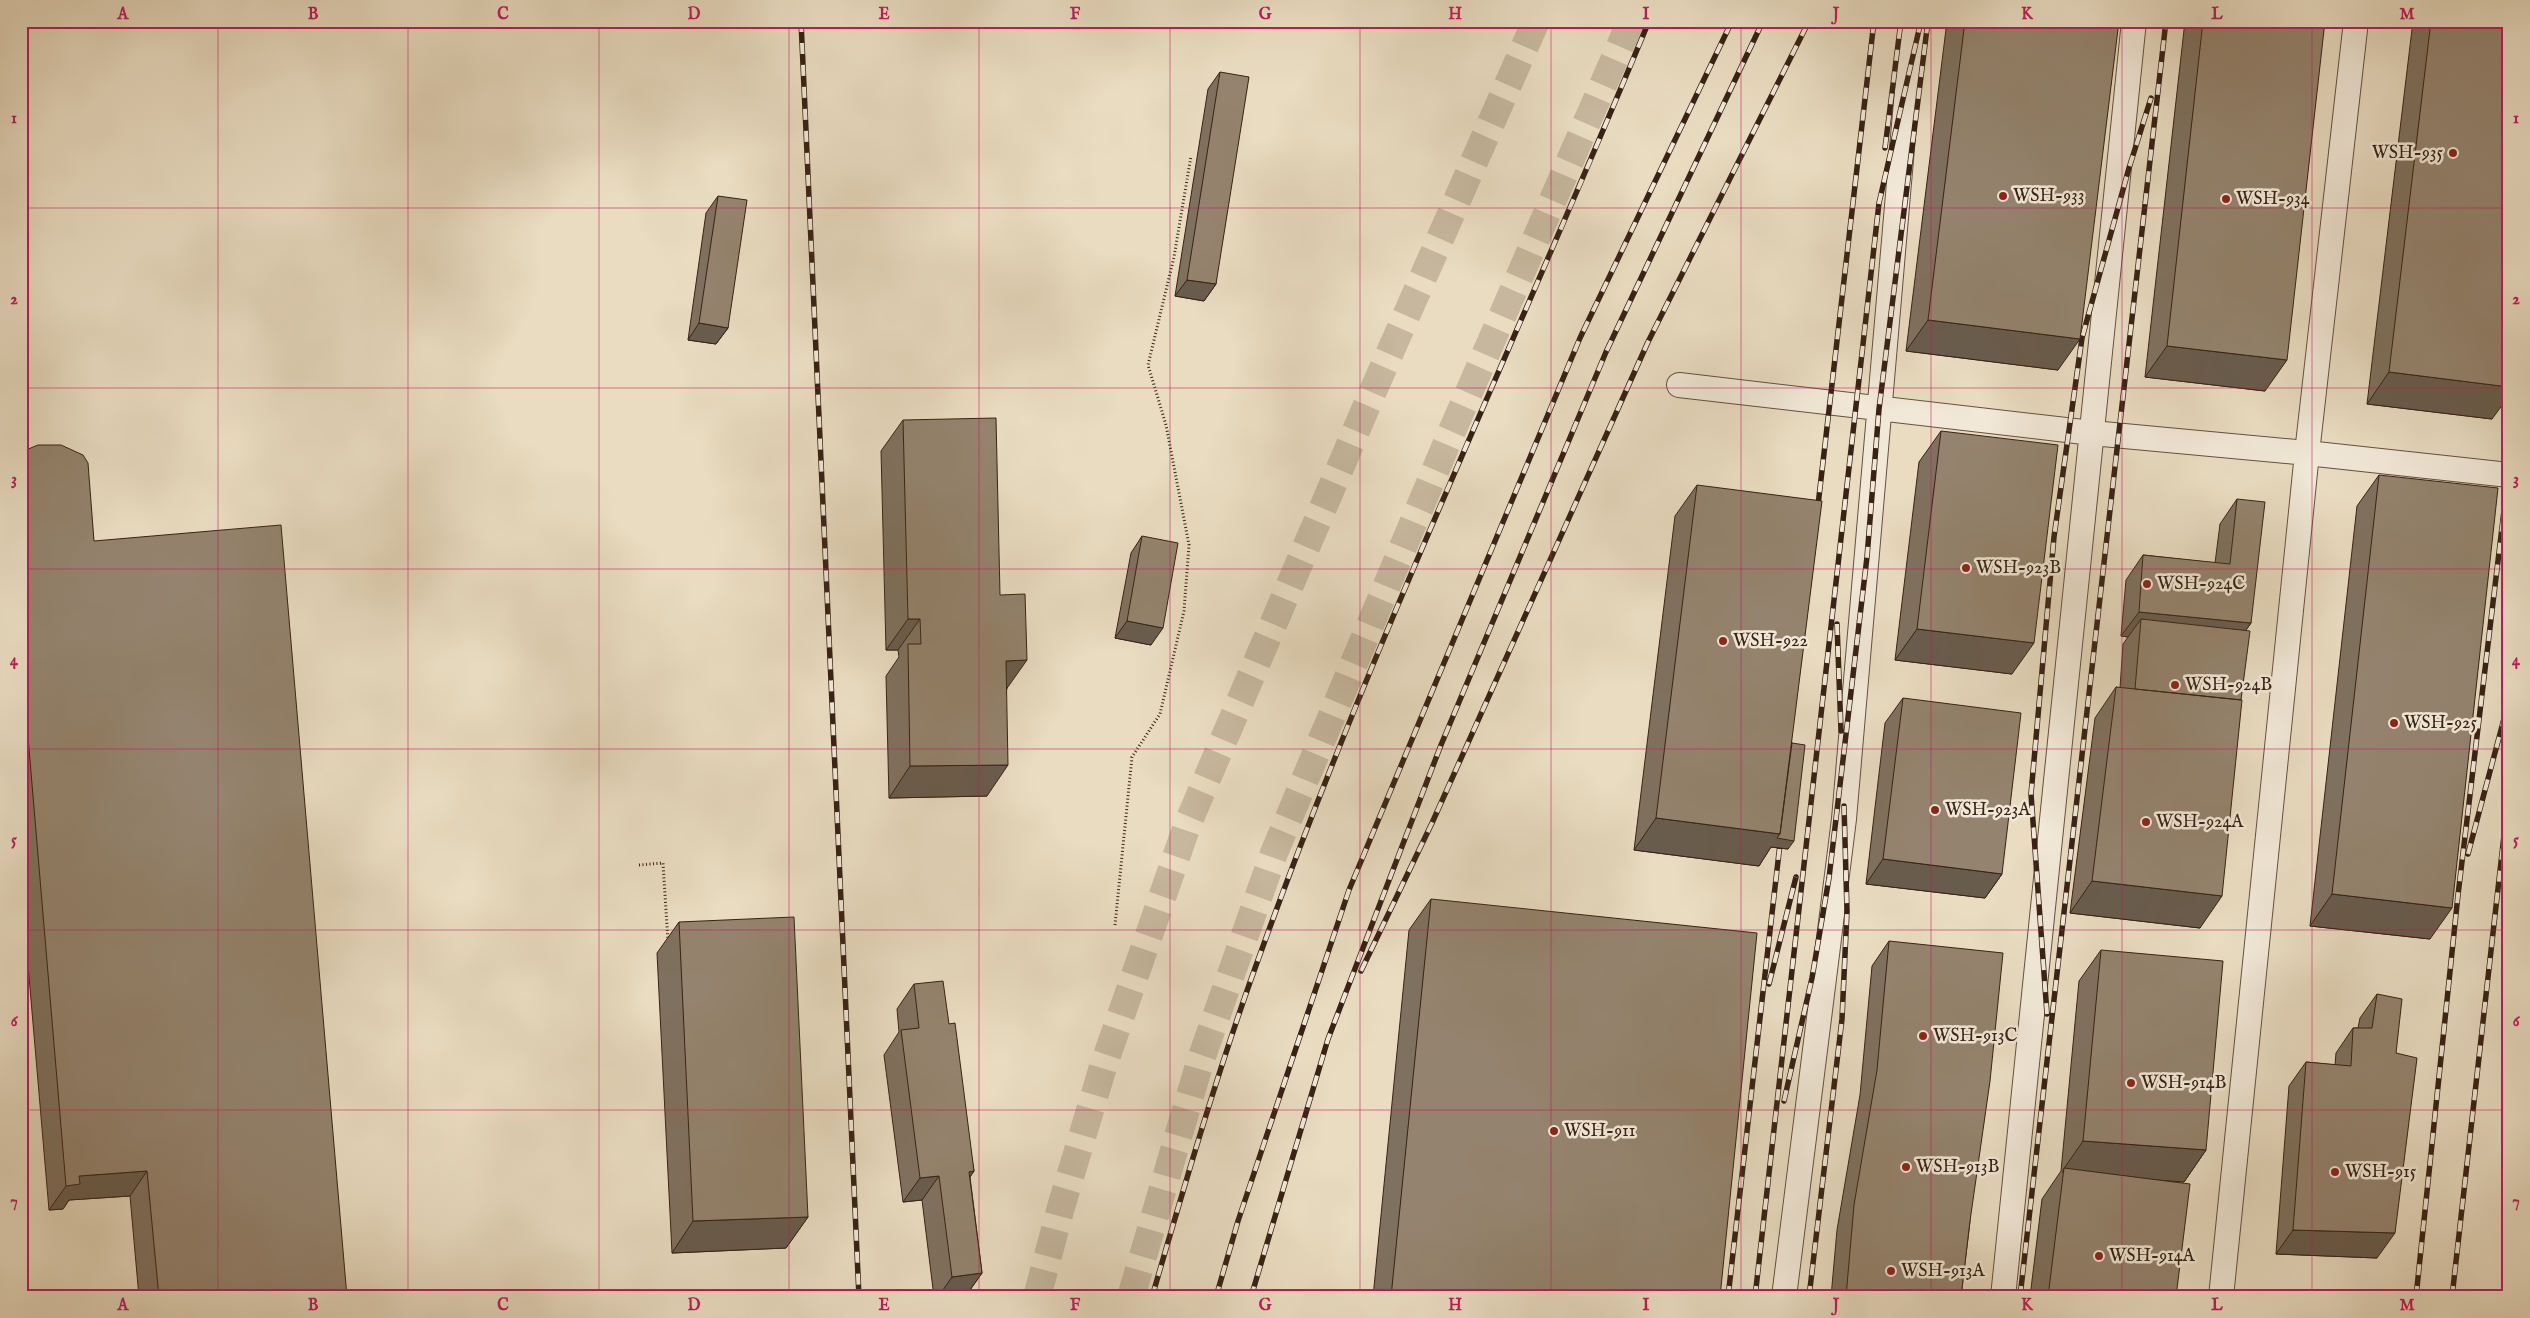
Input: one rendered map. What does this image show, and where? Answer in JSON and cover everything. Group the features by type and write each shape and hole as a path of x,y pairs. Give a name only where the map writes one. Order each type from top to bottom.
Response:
{"lane":[{"path":"1784,1297 1844,819 1912,21"},
{"path":"2003,1297 2134,21"},
{"path":"2221,1297 2306,453 2356,21"},
{"path":"1680,385 2092,433 2306,453 2509,476"}],"path":[{"path":"1115,925 1132,757 1160,714 1184,610 1189,545 1166,425 1148,365 1174,258 1191,156"},
{"path":"639,865 663,863 668,944"}],"building":[{"name":"WSH-933","path":"1965,21 2119,21 2080,339 1928,320"},
{"name":"WSH-934","path":"2203,21 2325,21 2287,360 2167,346"},
{"name":"WSH-935","path":"2431,21 2509,21 2509,387 2389,372"},
{"path":"1220,72 1249,77 1216,284 1187,280"},
{"path":"718,196 747,200 728,328 699,323"},
{"path":"996,418 1000,595 1025,594 1027,660 1006,661 1008,765 910,766 908,644 921,644 920,619 908,619 903,420"},
{"name":"WSH-923B","path":"1941,431 2058,445 2034,643 1917,629"},
{"path":"38,445 61,445 83,455 88,463 94,541 281,525 347,1297 159,1297 147,1171 79,1176 80,1184 66,1186 21,654 21,452"},
{"name":"WSH-925","path":"2379,475 2498,488 2452,908 2332,894"},
{"name":"WSH-922","path":"1697,485 1822,501 1780,834 1656,818"},
{"path":"2237,499 2265,502 2251,623 2139,612 2143,555 2230,564"},
{"path":"1142,536 1178,543 1163,628 1127,621"},
{"path":"2141,619 2250,631 2241,700 2135,689"},
{"name":"WSH-924A","path":"2116,687 2242,700 2222,896 2092,881"},
{"name":"WSH-923A","path":"1903,698 2021,713 2002,874 1883,859"},
{"path":"1792,743 1805,745 1794,841 1777,838 1780,834"},
{"name":"WSH-911","path":"1431,899 1757,933 1720,1297 1391,1297"},
{"path":"794,917 808,1217 693,1221 679,922"},
{"path":"1889,941 2003,953 1990,1081 1961,1297 1846,1297 1854,1205 1877,1070"},
{"name":"WSH-914B","path":"2101,950 2223,961 2206,1150 2083,1141"},
{"path":"943,981 949,1024 955,1023 974,1171 969,1172 982,1273 952,1277 939,1176 920,1178 901,1030 919,1028 914,984"},
{"name":"WSH-915","path":"2377,994 2402,999 2396,1053 2417,1058 2395,1233 2293,1230 2306,1062 2351,1066 2353,1028 2372,1028"},
{"name":"WSH-914A","path":"2064,1168 2190,1184 2176,1297 2048,1297"},
{"path":"2491,1290 2509,1292 2509,1297 2491,1297"}],"tunnel":[{"path":"1037,1297 1061,1207 1103,1067 1188,823 1373,391 1536,21"},
{"path":"1131,1297 1200,1062 1274,853 1449,438 1631,21"}],"railway":[{"path":"801,21 859,1297"},
{"path":"1152,1297 1232,1035 1306,831 1401,598 1649,21"},
{"path":"1216,1297 1238,1221 1349,890 1580,338 1732,21"},
{"path":"1251,1297 1328,1039 1441,745 1606,352 1763,21"},
{"path":"1361,971 1432,823 1648,342 1809,21"},
{"path":"1817,514 1874,21"},
{"path":"1885,148 1901,21"},
{"path":"1755,1297 1879,203 1921,21"},
{"path":"1784,1101 1812,978 1829,878 1867,557 1879,409 1928,21"},
{"path":"2020,1297 2166,21"},
{"path":"2047,1014 2031,794 2054,537 2082,338 2129,168 2151,98"},
{"path":"2416,1297 2458,895 2509,469"},
{"path":"1837,624 1841,731"},
{"path":"2468,854 2509,700"},
{"path":"2452,1297 2509,791"},
{"path":"1809,1297 1842,1019 1847,911 1844,806"},
{"path":"1728,1297 1781,835"},
{"path":"1769,984 1796,877"}],"place":[{"name":"WSH-935","path":"2453,153"},
{"name":"WSH-933","path":"2003,196"},
{"name":"WSH-934","path":"2226,199"},
{"name":"WSH-923B","path":"1966,568"},
{"name":"WSH-924C","path":"2147,584"},
{"name":"WSH-922","path":"1723,641"},
{"name":"WSH-924B","path":"2175,685"},
{"name":"WSH-925","path":"2394,723"},
{"name":"WSH-923A","path":"1935,810"},
{"name":"WSH-924A","path":"2146,822"},
{"name":"WSH-913C","path":"1923,1036"},
{"name":"WSH-914B","path":"2131,1083"},
{"name":"WSH-911","path":"1554,1131"},
{"name":"WSH-913B","path":"1906,1167"},
{"name":"WSH-915","path":"2335,1172"},
{"name":"WSH-914A","path":"2099,1256"},
{"name":"WSH-913A","path":"1891,1271"}]}
